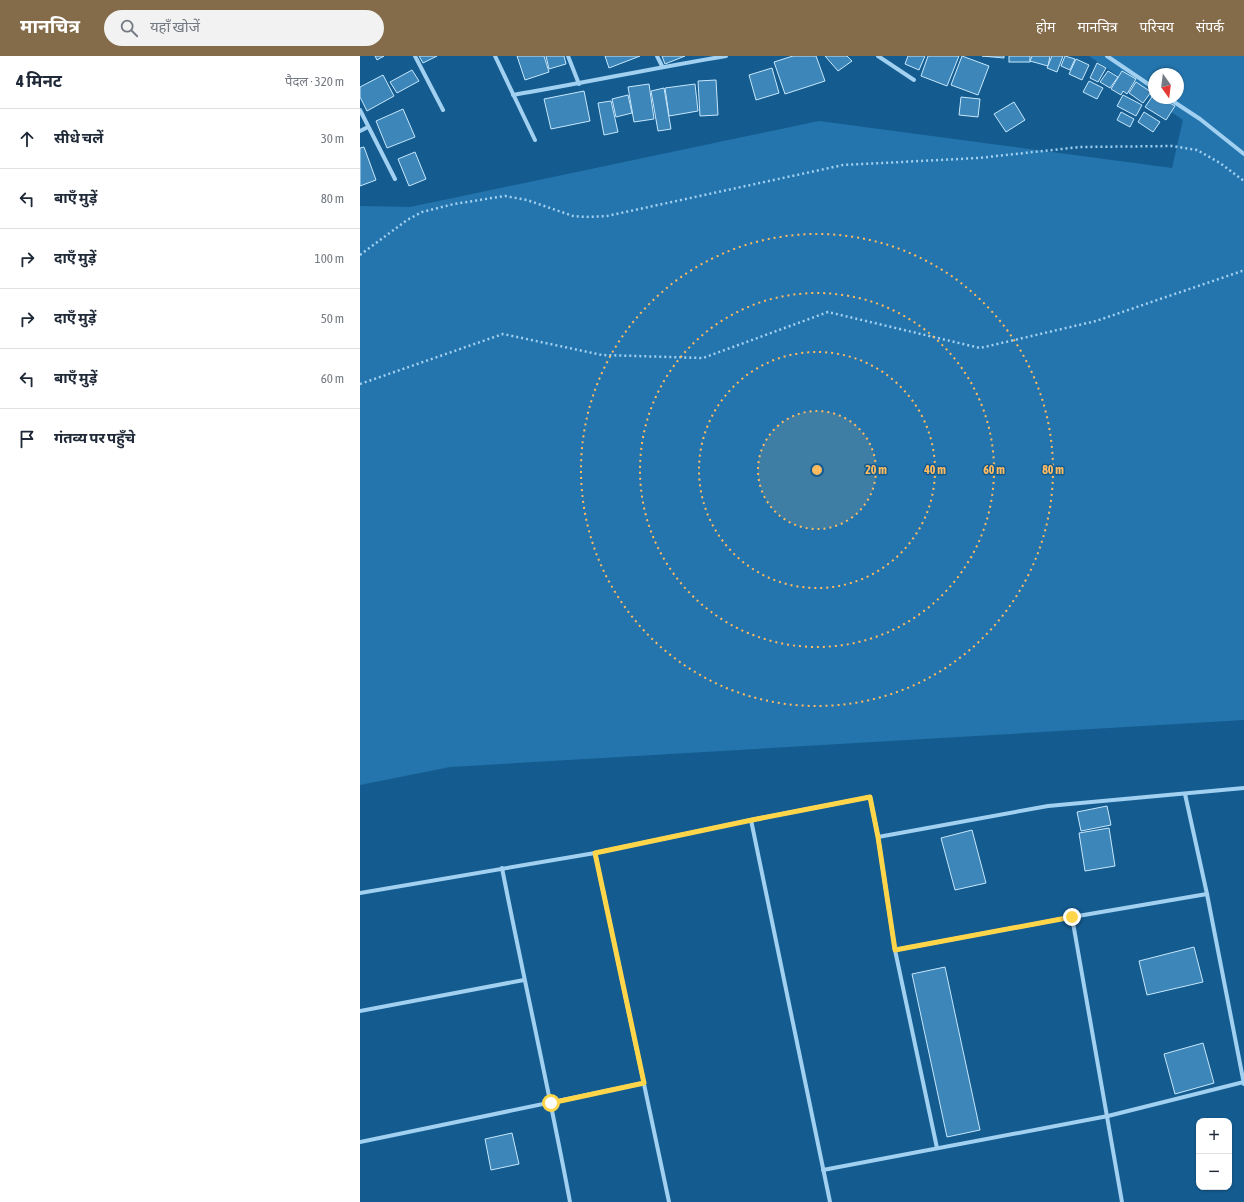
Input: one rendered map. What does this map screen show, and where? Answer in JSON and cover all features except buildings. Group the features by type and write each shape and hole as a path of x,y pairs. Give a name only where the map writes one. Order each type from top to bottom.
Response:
{"street":[{"path":"415,56 443,110"},
{"path":"495,56 535,140"},
{"path":"568,56 579,84"},
{"path":"657,56 662,66"},
{"path":"513,95 579,84 662,66 726,56"},
{"path":"878,56 914,80"},
{"path":"1106,56 1148,84"},
{"path":"1177,104 1244,154"},
{"path":"360,110 395,179"},
{"path":"360,130 368,127"},
{"path":"878,837 1048,806 1244,788"},
{"path":"823,1170 1108,1116 1244,1083 1207,894 1185,794"},
{"path":"360,893 595,853 870,797 878,837 895,950 937,1148"},
{"path":"752,820 830,1202"},
{"path":"595,853 669,1202"},
{"path":"502,868 570,1202"},
{"path":"895,950 1072,917 1207,894"},
{"path":"1072,917 1122,1202"},
{"path":"360,1011 524,980"},
{"path":"360,1142 644,1083"}],"path":[{"path":"360,255 407,220 422,212 454,204 505,196 527,200 572,216 607,216 843,165 978,158 1080,147 1172,146 1197,150 1220,163 1244,181"},
{"path":"360,384 503,334 602,355 703,358 828,312 980,348 1096,321 1242,270 1244,271"}],"shaded area":[{"path":"1089,56 1244,56 1244,720 450,767 360,785 360,206 410,207 819,121 1172,168 1183,120 1160,104 1184,104 1184,68 1148,68 1148,96"}],"route":[{"path":"551,1103 644,1083 595,853 870,797 878,837 895,950 1072,917"}]}
